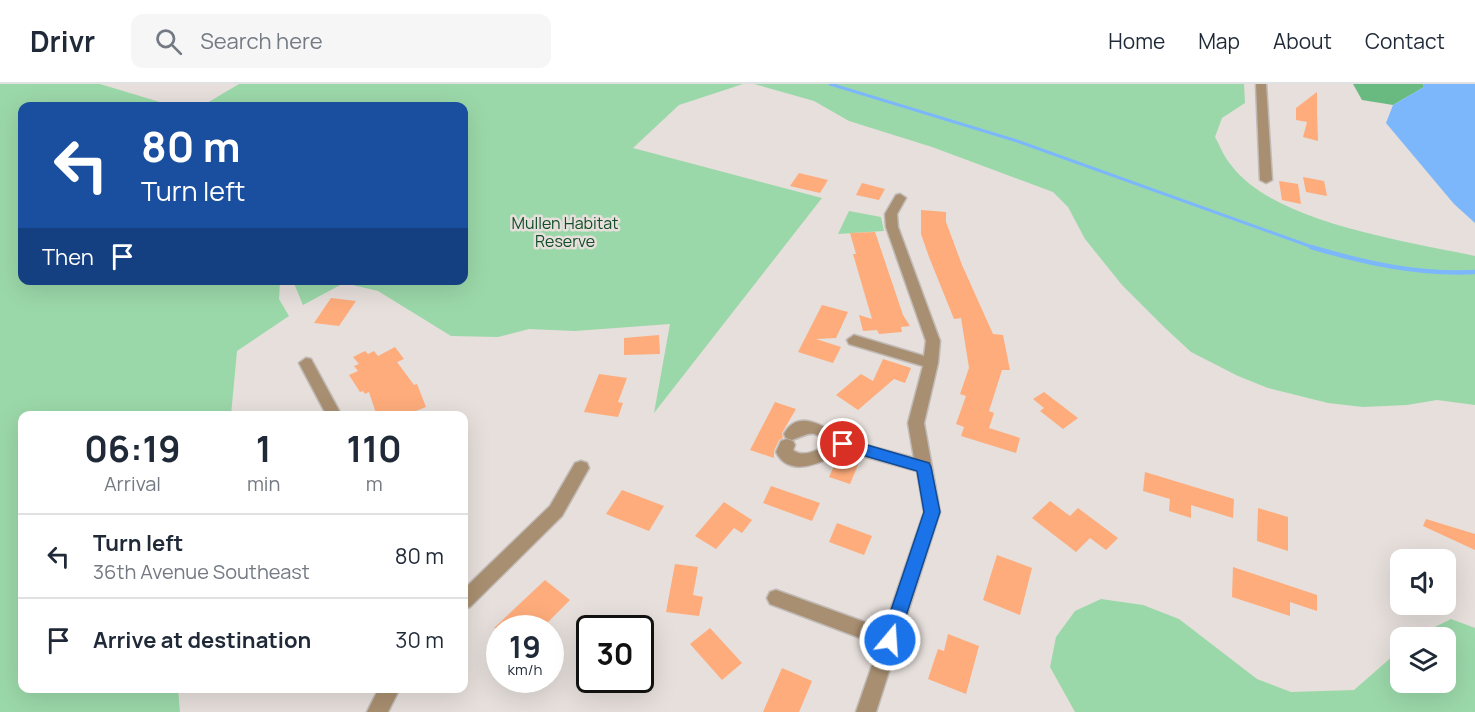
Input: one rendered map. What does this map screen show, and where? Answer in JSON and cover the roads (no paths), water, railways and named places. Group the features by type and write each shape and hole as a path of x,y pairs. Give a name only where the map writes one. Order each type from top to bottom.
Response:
{"street":[{"path":"1261,84 1266,180"},
{"path":"866,712 932,512 916,423 931,363 933,342 892,227 891,214 900,198"},
{"path":"854,340 931,363"},
{"path":"306,363 332,411"},
{"path":"843,444 812,459 800,461 784,452 789,439 801,428 815,428 843,444 924,467"},
{"path":"468,597 556,511 581,468"},
{"path":"776,598 890,640"},
{"path":"377,712 387,693"}],"water":[{"path":"1423,84 1475,84 1475,223 1454,204 1386,123 1393,105 1424,87"}],"waterway":[{"path":"830,84 1017,141 1315,248"},
{"path":"1311,247 1392,267 1433,272 1475,272"}],"park label":[{"name":"Mullen Habitat Reserve","path":"565,232"}]}
